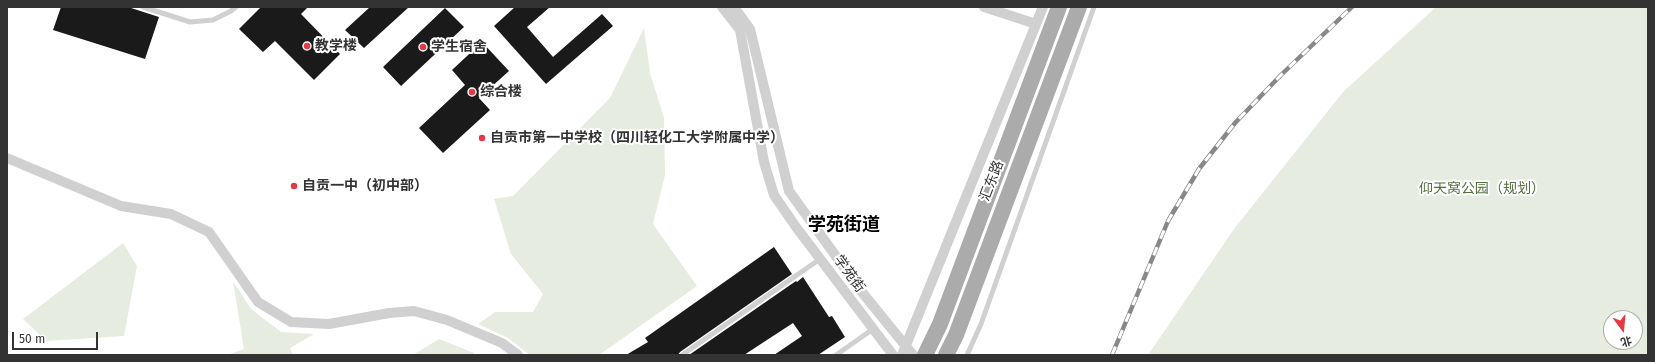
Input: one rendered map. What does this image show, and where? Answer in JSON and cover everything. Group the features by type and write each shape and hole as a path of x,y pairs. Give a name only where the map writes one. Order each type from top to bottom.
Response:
{"main road":[{"name":"汇东路","path":"925,355 940,324 1059,7"},
{"name":"汇东路","path":"946,355 956,335 1079,7"}],"street":[{"name":"学苑街","path":"722,7 740,30 764,162 774,195 796,228 893,355"},
{"name":"学苑街","path":"734,7 750,29 789,191 907,353"},
{"path":"984,7 1036,24"},
{"path":"907,353 1043,7"},
{"path":"7,158 121,206 171,214 209,232 258,302 291,322 329,324 414,311 461,325 502,343 518,355"}],"lane":[{"path":"143,7 190,22 213,20 231,12 236,7"},
{"path":"967,355 981,324 1094,7"},
{"path":"682,355 820,259"},
{"path":"836,355 873,329"}],"green space":[{"name":"仰天窝公园（规划）","path":"1436,7 1648,7 1648,355 1148,355 1234,229 1343,92"},
{"path":"644,28 650,73 664,118 665,175 653,224 697,286 599,355 530,355 508,338 478,324 495,312 533,312 543,294 511,254 494,199 513,196 610,98"},
{"path":"123,243 137,266 124,336 46,341 23,319"},
{"path":"233,281 251,309 281,332 314,334 290,348 293,355 227,355 244,349"},
{"path":"439,339 474,353 474,355 413,355"}],"building":[{"path":"61,7 128,7 159,17 145,59 53,30"},
{"name":"教学楼","path":"261,7 308,7 301,14 340,54 314,80 275,41 263,52 239,29"},
{"name":"学生宿舍","path":"370,7 409,7 364,48 345,30"},
{"path":"515,7 550,7 527,27 553,57 602,14 613,26 546,84 494,26"},
{"name":"学生宿舍","path":"445,8 464,27 401,86 383,67"},
{"name":"综合楼","path":"482,42 509,71 479,98 490,110 443,153 419,128 465,85 452,70"},
{"path":"774,247 792,274 680,352 678,355 626,355 648,342 645,338"},
{"path":"803,277 829,317 832,316 845,337 818,355 774,355 802,336 793,323 744,355 689,355 796,281 797,282"}],"railway":[{"path":"1112,355 1168,221 1199,169 1235,123 1281,75 1352,7"}],"place":[{"name":"教学楼","path":"307,46"},
{"name":"学生宿舍","path":"423,47"},
{"name":"综合楼","path":"472,92"},
{"name":"自贡市第一中学校（四川轻化工大学附属中学）","path":"482,138"},
{"name":"自贡一中（初中部）","path":"294,186"}],"district":[{"name":"学苑街道","path":"844,225"}]}
